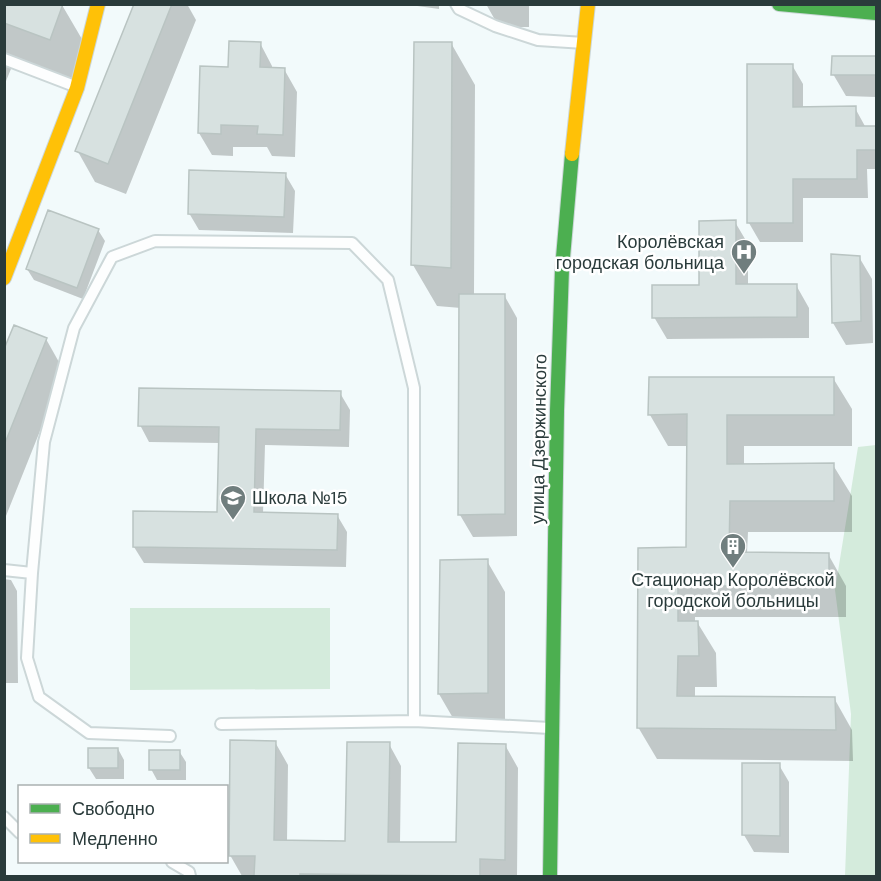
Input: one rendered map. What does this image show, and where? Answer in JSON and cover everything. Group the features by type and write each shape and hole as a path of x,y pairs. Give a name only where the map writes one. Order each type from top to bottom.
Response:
{"street":[{"path":"4,278 77,88 98,4"},
{"name":"улица Дзержинского","path":"550,876 557,411 562,269 588,4"},
{"path":"778,4 876,13"}],"lane":[{"path":"456,4 459,9 495,26 538,40 584,43"},
{"path":"4,59 77,88"},
{"path":"170,736 89,733 39,697 27,658 44,442 74,328 112,257 155,240 352,243 388,280 414,388 414,722"},
{"path":"4,570 32,573"},
{"path":"221,723 414,722 552,728"},
{"path":"4,817 18,831"},
{"path":"175,863 189,872 190,876"}],"green space":[{"path":"876,445 876,876 845,876 851,714 835,590 858,447"},
{"path":"130,608 330,608 330,689 130,690"}],"building":[{"path":"4,4 63,4 50,40 4,23"},
{"path":"134,4 172,4 108,164 75,151"},
{"path":"229,41 261,42 260,67 285,68 283,135 257,134 258,126 221,125 221,134 198,133 200,66 228,67"},
{"path":"414,42 452,42 451,268 411,265"},
{"path":"832,56 876,56 876,75 831,75"},
{"path":"747,64 793,64 793,107 856,106 856,126 876,126 876,150 857,150 857,179 793,179 793,223 747,223"},
{"path":"189,170 286,173 284,217 188,214"},
{"path":"48,210 99,229 77,288 26,269"},
{"path":"736,220 736,284 797,284 797,317 652,318 652,285 699,285 699,221"},
{"path":"831,254 860,256 861,321 832,323"},
{"path":"459,294 505,294 505,514 458,515"},
{"path":"14,325 47,338 5,443 4,349"},
{"name":"Стационар Королёвской городской больницы","path":"649,377 834,377 834,415 727,415 727,464 834,463 834,501 730,501 729,552 829,553 829,586 678,586 678,621 698,621 699,656 678,656 677,696 835,697 836,730 637,728 638,548 686,547 687,414 648,415"},
{"path":"139,388 341,391 340,430 256,429 254,512 338,514 337,550 133,547 133,511 217,512 219,427 138,426"},
{"path":"488,559 488,693 438,694 440,560"},
{"path":"230,740 276,741 274,840 345,841 347,742 390,742 388,842 456,842 458,743 506,744 505,860 480,859 480,876 300,874 300,876 254,876 255,856 229,856"},
{"path":"88,748 118,748 118,768 88,768"},
{"path":"149,750 180,750 180,770 149,770"},
{"path":"742,763 780,763 780,836 742,835"}],"traffic: fast":[{"path":"779,4 876,13"},
{"path":"550,876 557,411 562,269 572,154"}],"traffic: slow":[{"path":"4,278 77,88 98,4"},
{"path":"572,154 588,4"}],"place":[{"name":"Королёвская городская больница","path":"744,275"},
{"name":"Школа №15","path":"233,521"},
{"name":"Стационар Королёвской городской больницы","path":"733,569"}]}
